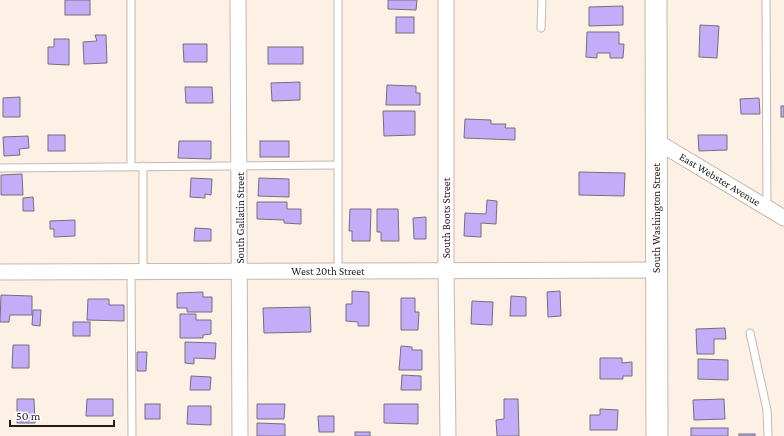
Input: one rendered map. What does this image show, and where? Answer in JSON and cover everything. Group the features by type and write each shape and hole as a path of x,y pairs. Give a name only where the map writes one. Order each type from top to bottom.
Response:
{"main road":[{"name":"South Washington Street","path":"656,0 657,436"}],"street":[{"name":"South Gallatin Street","path":"238,0 240,166 240,436"},
{"name":"South Boots Street","path":"446,0 446,271 448,436"},
{"name":"East Webster Avenue","path":"656,140 784,218"},
{"name":"West 20th Street","path":"0,272 656,270"}],"lane":[{"path":"131,0 131,166"},
{"path":"338,0 338,271"},
{"path":"541,28 542,0"},
{"path":"766,0 767,208"},
{"path":"0,168 338,165"},
{"path":"132,436 137,272 143,166"},
{"path":"750,333 768,410 768,436"}],"building":[{"path":"65,0 90,0 90,15 65,15"},
{"path":"388,0 417,0 416,10 388,9"},
{"path":"623,6 623,25 589,26 589,7"},
{"path":"396,17 414,17 414,33 396,33"},
{"path":"700,25 719,26 717,58 699,57"},
{"path":"587,32 619,32 619,44 624,44 623,58 610,58 610,53 597,53 597,58 586,57"},
{"path":"95,35 106,35 107,63 84,64 83,42 97,41"},
{"path":"54,39 69,39 69,65 48,64 48,47 54,47"},
{"path":"183,44 207,44 207,62 184,62"},
{"path":"268,47 303,47 303,64 268,64"},
{"path":"300,82 300,100 272,101 271,83"},
{"path":"387,85 416,86 416,93 420,93 420,105 386,105"},
{"path":"185,87 212,87 213,103 186,103"},
{"path":"20,97 20,117 3,117 3,98"},
{"path":"759,98 760,114 741,114 740,99"},
{"path":"781,106 784,106 784,117 781,117"},
{"path":"383,111 415,111 415,135 384,136"},
{"path":"465,119 491,120 491,124 506,124 505,128 515,128 515,140 464,138"},
{"path":"48,135 65,135 65,151 48,151"},
{"path":"698,135 727,135 727,150 699,151"},
{"path":"28,136 29,148 19,149 20,155 4,156 3,137"},
{"path":"179,141 211,141 211,159 178,158"},
{"path":"260,141 289,141 289,157 260,157"},
{"path":"579,172 625,173 624,196 579,195"},
{"path":"22,174 23,195 1,195 1,175"},
{"path":"191,178 212,179 211,195 205,194 205,198 190,197"},
{"path":"259,178 289,179 289,197 258,196"},
{"path":"33,197 34,211 23,211 23,198"},
{"path":"487,200 497,201 496,224 481,223 481,237 464,236 465,213 486,214"},
{"path":"257,202 287,202 287,209 301,209 301,224 284,223 284,220 257,219"},
{"path":"350,209 371,209 370,241 352,241 352,231 349,231"},
{"path":"377,209 398,209 399,241 381,241 381,232 377,232"},
{"path":"426,217 426,239 414,239 413,218"},
{"path":"75,220 75,236 54,237 54,229 50,229 50,221"},
{"path":"195,228 211,229 211,241 194,241"},
{"path":"352,291 369,292 369,326 358,326 358,322 346,321 346,304 352,304"},
{"path":"560,291 561,316 548,317 547,292"},
{"path":"203,292 203,297 212,297 212,312 187,312 187,308 177,308 177,293"},
{"path":"1,295 32,296 32,315 10,315 9,322 0,322"},
{"path":"511,296 526,297 526,316 510,316"},
{"path":"401,298 415,298 415,312 419,312 418,330 401,330"},
{"path":"88,299 109,299 109,305 124,305 124,321 87,320"},
{"path":"472,301 493,302 492,325 471,324"},
{"path":"310,307 311,332 264,333 263,308"},
{"path":"33,310 41,310 40,326 32,325"},
{"path":"180,314 196,314 196,320 211,320 211,334 203,335 203,338 180,338"},
{"path":"73,322 90,322 90,336 73,336"},
{"path":"725,328 726,339 714,339 714,354 697,354 696,329"},
{"path":"185,342 216,343 215,359 194,358 194,364 185,363"},
{"path":"13,345 29,345 29,368 12,368"},
{"path":"401,346 412,347 412,350 422,350 422,370 399,370"},
{"path":"137,352 147,352 146,371 137,371"},
{"path":"600,358 622,358 622,363 632,362 632,376 623,376 623,379 600,379"},
{"path":"698,359 728,360 728,380 698,379"},
{"path":"402,375 421,376 421,390 401,390"},
{"path":"191,376 211,377 210,390 190,390"},
{"path":"17,399 34,399 35,423 17,423"},
{"path":"87,399 113,399 113,416 86,416"},
{"path":"504,399 518,399 519,436 497,436 496,420 504,419"},
{"path":"724,399 725,419 694,420 693,400"},
{"path":"145,404 160,404 160,419 145,419"},
{"path":"257,404 285,404 284,419 257,419"},
{"path":"384,404 418,404 418,424 384,423"},
{"path":"188,406 211,406 211,425 187,424"},
{"path":"600,409 618,410 617,430 590,430 590,415 600,415"},
{"path":"318,416 334,416 334,432 319,432"},
{"path":"257,423 285,424 285,436 257,436"},
{"path":"691,428 728,428 728,436 691,436"},
{"path":"355,432 370,432 370,436 355,436"},
{"path":"739,434 755,434 755,436 739,436"}]}
